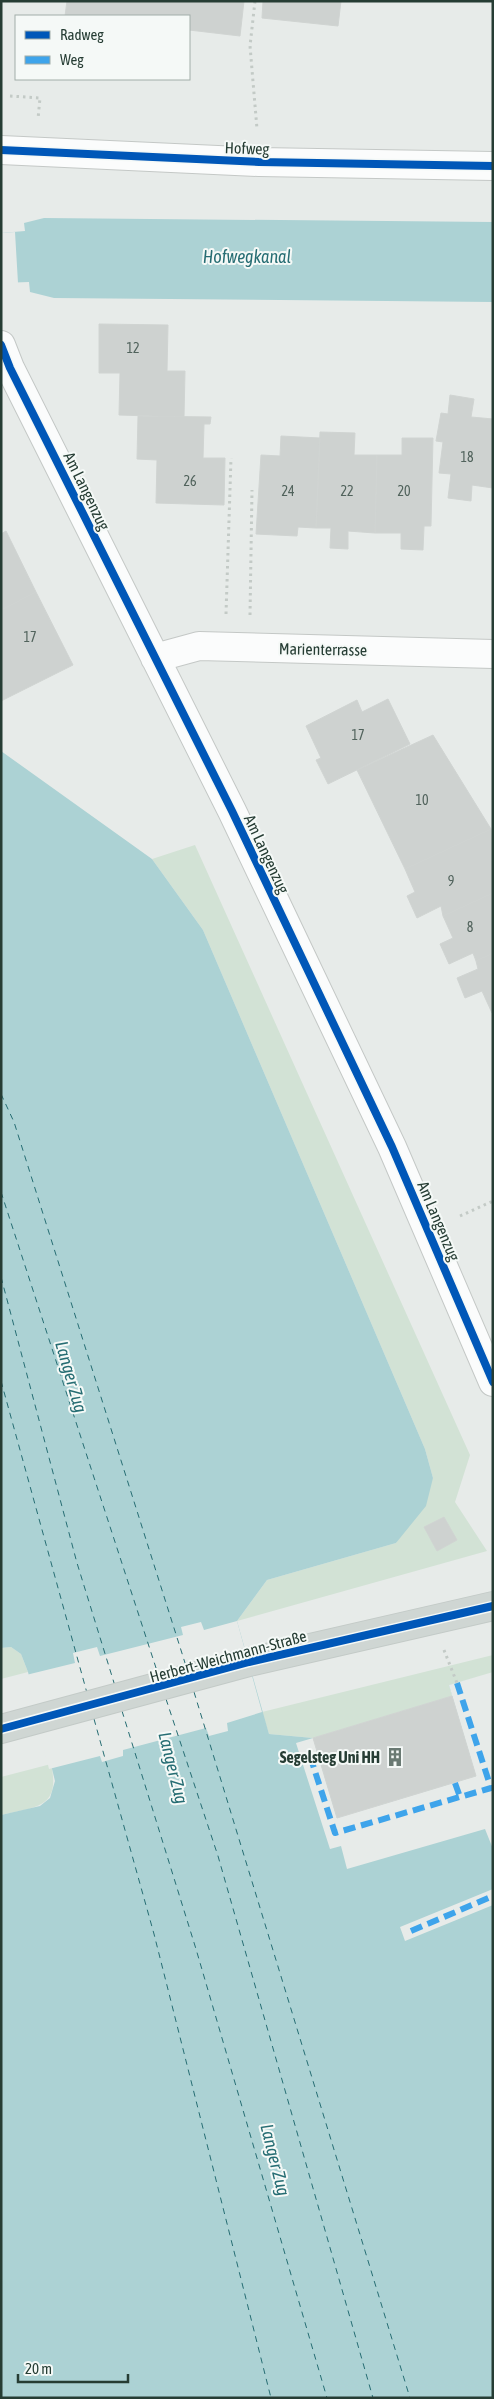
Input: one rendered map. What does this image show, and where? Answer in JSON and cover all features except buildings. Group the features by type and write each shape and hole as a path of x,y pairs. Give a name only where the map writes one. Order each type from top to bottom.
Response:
{"main road":[{"name":"Herbert-Weichmann-Straße","path":"1,1729 249,1662 493,1606"}],"street":[{"name":"Hofweg","path":"1,150 259,162 493,166"},
{"name":"Am Langenzug","path":"1,345 10,368 232,811 388,1138 493,1382"},
{"name":"Marienterrasse","path":"155,658 199,646 493,654"}],"path":[{"path":"255,1 250,46 259,162"},
{"path":"10,96 40,98 38,119"},
{"path":"226,614 231,458"},
{"path":"250,616 252,490"},
{"path":"460,1216 493,1201"}],"green space":[{"path":"195,845 470,1455 455,1502 487,1551 237,1621 267,1580 396,1543 433,1478 425,1449 203,930 152,859"},
{"path":"11,1647 21,1654 28,1672 1,1679 1,1648"},
{"path":"493,1655 493,1673 449,1685 452,1696 313,1738 269,1734 262,1712"},
{"path":"51,1764 53,1778 49,1797 35,1807 1,1815 1,1777"}],"water":[{"name":"Hofwegkanal","path":"44,218 493,222 493,302 54,298 30,292 29,282 1,283 1,233 25,231 24,223"},
{"name":"Langer Zug","path":"1,751 152,859 203,930 425,1449 433,1478 426,1506 396,1543 267,1580 237,1621 269,1734 313,1738 338,1818 476,1776 449,1685 493,1673 493,2398 1,2398 1,1815 40,1806 50,1798 55,1781 28,1672 21,1654 11,1647 1,1648"}],"pier":[{"path":"15,232 18,283 1,283 1,233"},
{"path":"237,1621 262,1712 227,1723 228,1731 209,1736 206,1728 123,1750 123,1756 102,1762 100,1756 49,1769 26,1675 75,1663 73,1653 97,1647 100,1656 183,1635 181,1627 201,1622 204,1630"},
{"path":"493,1672 493,1849 485,1829 347,1869 341,1846 330,1849 296,1743 313,1738 337,1818 476,1776 449,1685"},
{"path":"493,1889 493,1905 405,1941 400,1927"}],"ferry route":[{"path":"1,1094 14,1122 186,1666"},
{"path":"1,1192 158,1674"},
{"path":"1,1277 77,1563 115,1686"},
{"path":"1,1381 87,1693"},
{"path":"194,1692 410,2398"},
{"path":"166,1699 218,1856 373,2398"},
{"path":"122,1711 196,1949 327,2398"},
{"path":"94,1719 154,1934 271,2398"}],"marked path":[{"path":"310,1756 335,1833 491,1788 457,1683"},
{"path":"455,1783 460,1797"},
{"path":"411,1931 493,1896"}],"cycle path":[{"path":"1,150 259,162 493,166"},
{"path":"1,345 10,368 232,811 392,1147 493,1382"},
{"path":"1,1729 249,1662 493,1606"}],"place":[{"name":"Segelsteg Uni HH","path":"395,1757"}]}
